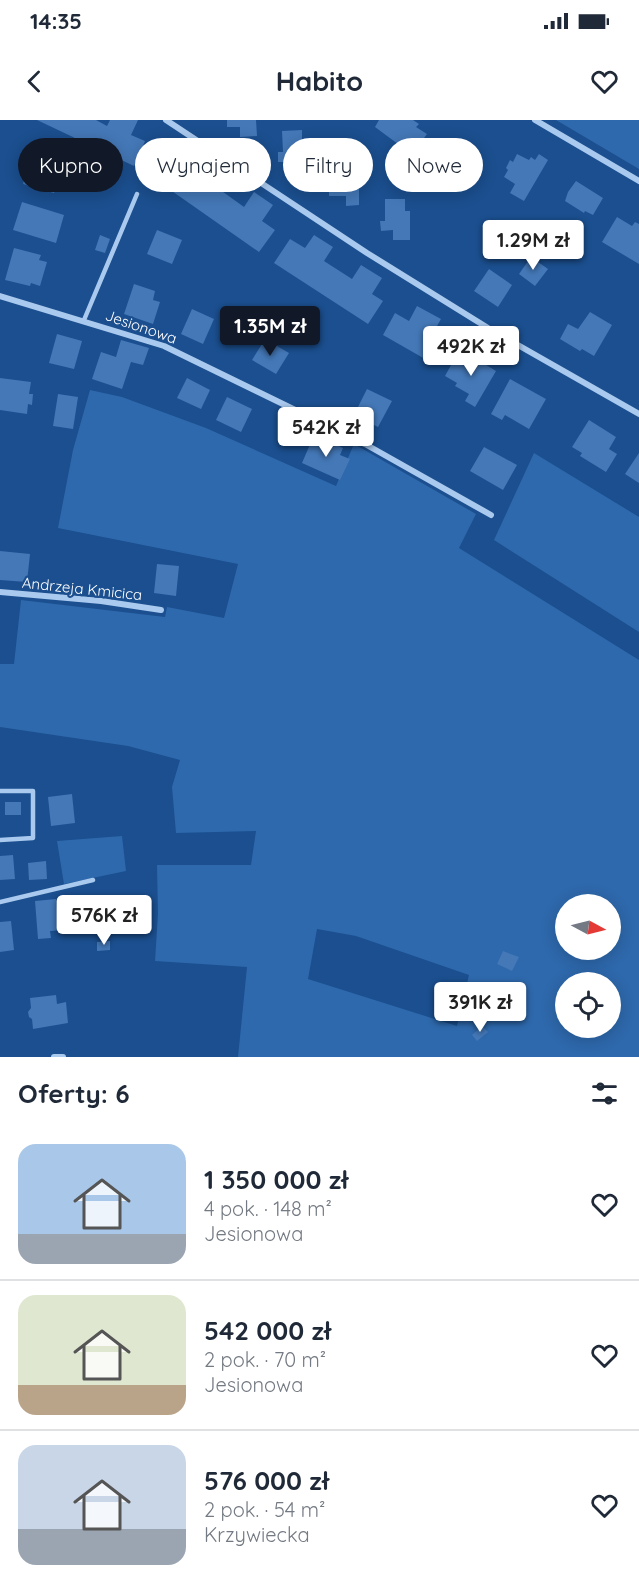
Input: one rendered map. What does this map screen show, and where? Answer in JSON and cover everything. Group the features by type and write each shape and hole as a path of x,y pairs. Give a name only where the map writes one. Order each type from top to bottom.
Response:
{"street":[{"path":"166,120 367,254 488,328 639,414"},
{"path":"535,120 639,181"},
{"name":"Jesionowa","path":"0,296 164,346 365,444 491,515"},
{"name":"Andrzeja Kmicica","path":"0,592 101,601 161,610"},
{"path":"54,1057 63,1056"}],"lane":[{"path":"84,320 136,194"},
{"path":"0,791 33,791 33,838 0,840"},
{"path":"0,902 93,880"}],"shaded area":[{"path":"556,120 639,120 639,169"},
{"path":"90,390 122,397 206,428 336,486 354,444 476,514 459,548 639,660 639,1057 238,1057 247,967 155,961 158,914 157,865 251,865 256,831 176,833 172,787 180,760 128,746 0,727 0,664 14,664 21,600 165,617 167,607 224,618 238,564 58,528 73,450","holes":["317,929 356,936 469,975 457,1026 308,979"]},
{"path":"534,453 639,517 639,632 494,540"},
{"path":"122,836 126,871 64,884 57,841"}],"building":[{"path":"37,120 96,120 107,126 110,120 138,120 131,135 138,138 135,138 134,166 123,161 123,138 75,138"},
{"path":"227,120 256,120 257,136 240,137 240,127 227,127"},
{"path":"379,120 413,120 419,124 416,127 427,134 424,138 390,138 375,127"},
{"path":"302,130 302,138 283,138 283,152 282,131"},
{"path":"278,152 283,152 283,162 278,162"},
{"path":"517,154 529,160 531,157 535,160 539,154 548,160 524,201 510,193 515,184 504,177 510,160 513,162"},
{"path":"576,181 603,198 593,215 585,211 584,213 565,201"},
{"path":"173,192 223,192 244,207 254,192 273,205 262,221 275,230 259,252"},
{"path":"329,192 359,192 359,205 346,206 346,196 329,196"},
{"path":"385,199 405,199 405,211 410,211 410,240 393,240 393,230 381,231 380,221 385,221"},
{"path":"22,202 64,215 56,243 13,230"},
{"path":"617,217 632,226 635,222 639,224 639,264 602,242"},
{"path":"157,230 182,240 172,264 147,254"},
{"path":"100,235 110,239 105,253 95,250"},
{"path":"314,235 333,247 324,261 352,279 361,265 382,278 372,294 383,301 368,324 274,263 290,239 305,248"},
{"path":"14,248 41,255 39,260 47,262 40,286 5,280"},
{"path":"531,257 548,269 535,286 519,274"},
{"path":"489,269 512,285 498,307 474,291"},
{"path":"134,284 155,291 153,300 160,302 153,324 124,314"},
{"path":"417,306 441,319 433,333 445,340 432,363 383,335 395,313 409,321"},
{"path":"192,309 214,319 203,344 181,334"},
{"path":"590,312 612,325 594,356 560,339 568,324 578,329"},
{"path":"57,334 82,341 74,369 49,363"},
{"path":"265,339 289,353 276,374 252,360"},
{"path":"121,340 149,348 143,365 131,362 122,389 92,379 101,352 116,357"},
{"path":"465,352 496,371 475,407 465,401 469,394 455,386 457,383 445,376 456,356 461,359"},
{"path":"0,378 31,382 29,394 33,394 32,405 28,404 27,414 0,410"},
{"path":"187,378 210,390 201,409 177,398"},
{"path":"510,379 546,399 529,429 505,415 502,420 491,414"},
{"path":"367,389 392,401 378,427 354,415"},
{"path":"58,394 78,397 73,429 53,426"},
{"path":"227,397 252,409 241,432 216,420"},
{"path":"589,420 616,437 609,449 617,454 606,472 580,456 582,453 572,447"},
{"path":"314,435 343,448 340,455 350,459 340,480 302,463"},
{"path":"484,447 517,465 503,490 470,471"},
{"path":"639,453 639,483 625,474"},
{"path":"0,551 30,554 27,582 0,580"},
{"path":"157,564 179,566 176,596 154,593"},
{"path":"72,794 75,823 51,826 48,797"},
{"path":"5,802 21,802 21,815 5,815"},
{"path":"13,855 15,879 0,880 0,856"},
{"path":"46,861 47,879 29,880 28,863"},
{"path":"56,899 57,910 62,910 64,930 50,931 51,938 38,939 35,901"},
{"path":"102,901 102,921 93,921 91,902"},
{"path":"11,921 14,950 0,952 0,922"},
{"path":"110,941 110,950 97,951 97,942"},
{"path":"503,951 519,957 512,971 497,964"},
{"path":"56,995 57,1004 66,1002 68,1023 33,1029 32,1019 28,1012 31,1008 30,998"},
{"path":"482,1026 488,1032 477,1041 472,1035"}]}
